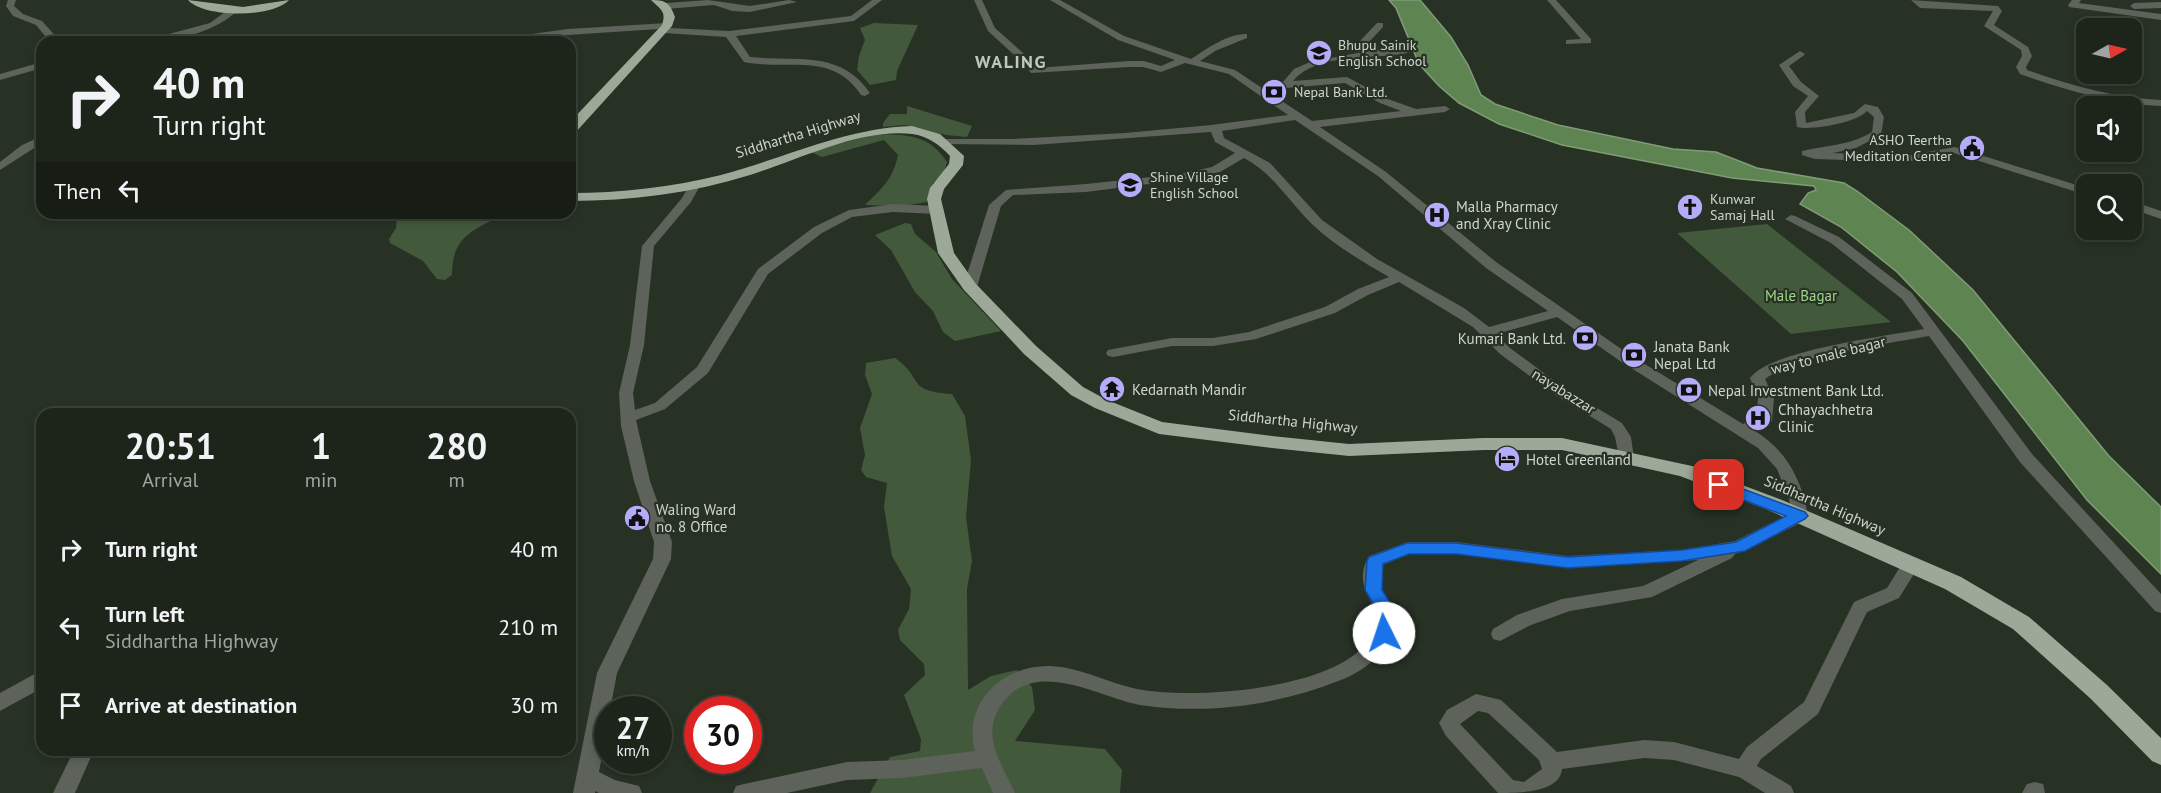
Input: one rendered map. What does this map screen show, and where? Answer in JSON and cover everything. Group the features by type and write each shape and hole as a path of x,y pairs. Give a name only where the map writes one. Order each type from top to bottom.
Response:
{"highway":[{"path":"193,0 198,4 235,9 271,8 284,0"},
{"path":"576,124 665,28 670,17 661,3"},
{"name":"Siddhartha Highway","path":"576,197 695,184 759,169 856,135 910,131 930,134 942,141 957,156 956,165 938,188 934,199 946,254 970,286 1030,350 1077,391 1138,421 1159,428 1348,450 1484,444 1562,444 1684,471 1800,516 1911,564 1953,583 2021,623 2098,692 2161,754"}],"street":[{"path":"12,0 10,6 13,13 21,18 36,21 50,36"},
{"path":"539,36 568,32 665,28 729,34 854,18 878,0"},
{"path":"978,0 991,29 1028,62 1034,71 1137,64 1161,69 1188,61 1244,36"},
{"path":"1053,0 1121,38 1188,61 1229,70 1382,174 1491,265 1625,358 1744,430 1771,451 1784,467 1797,499 1800,516 1646,592 1568,604 1524,620 1500,634"},
{"path":"1551,0 1588,41 1569,42"},
{"path":"1915,0 1920,4 1995,8 1998,11 1989,26 2025,50 2027,56 2021,67 2023,72 2037,78 2132,102 2161,103"},
{"path":"661,3 720,1 732,8 750,9 794,2"},
{"path":"2161,5 2075,1 2072,5 2161,17"},
{"path":"168,36 213,25 235,9"},
{"path":"1376,53 1364,42 1380,25"},
{"path":"729,34 737,42 740,53 747,60 830,66 858,78 865,93"},
{"path":"1286,85 1300,69 1376,53 1404,51"},
{"path":"1800,54 1784,65 1797,84 1814,96 1800,112 1800,125 1807,126 1858,115 1865,107 1874,109 1879,117 1877,133 1870,138 1837,150 1806,153 1815,156 1905,159 1955,150 2009,170 2076,189"},
{"path":"0,78 36,67"},
{"path":"0,78 36,73"},
{"path":"1260,91 1286,85 1347,80 1384,101 1414,112"},
{"path":"1308,125 1444,109"},
{"path":"942,141 1030,143 1216,130 1297,117"},
{"name":"nayabazzar","path":"1216,130 1219,140 1266,165 1318,223 1398,278 1458,311 1486,332 1505,351 1562,393 1617,426 1623,436 1626,458"},
{"path":"0,166 36,143"},
{"path":"970,286 995,205 1010,192 1086,188 1180,177 1216,170 1243,153"},
{"path":"631,793 585,785 607,674 618,646 642,604 662,559 663,542 642,481 626,393 637,345 648,246 687,199 695,184"},
{"path":"629,417 660,406 704,370 763,272 818,230 849,214 893,208 937,210"},
{"path":"2142,208 2161,215"},
{"path":"1791,219 1835,240 1907,296 1997,415 2026,458 2161,606"},
{"path":"1113,353 1172,342 1214,342 1251,336 1330,310 1363,292 1398,278"},
{"path":"1486,332 1559,312"},
{"name":"way to male bagar","path":"1744,430 1764,421 1766,398 1757,378 1768,367 1855,346 1933,332"},
{"path":"1004,793 987,758 982,724 993,703 1010,683 1051,674 1142,698 1182,701 1238,698 1314,685 1367,656 1384,633 1387,612 1374,590 1375,561 1407,548 1456,548 1568,562 1682,556 1739,547"},
{"path":"1744,769 1754,753 1811,708 1860,608 1893,593 1911,564"},
{"path":"0,704 36,682"},
{"path":"1476,702 1486,702 1494,706 1552,762 1552,773 1527,792 1517,792 1507,788 1449,723 1454,716 1476,702"},
{"path":"1552,762 1644,748 1674,751 1744,769 1783,793"},
{"path":"64,793 81,756"},
{"path":"744,793 847,771 902,769 987,758"}],"green space":[{"path":"874,23 918,25 897,71 896,80 870,85 857,70 865,40 860,28"},
{"path":"907,106 972,126 967,137 946,135 905,125 883,127 883,123 890,114 907,114"},
{"path":"874,134 915,138 924,141 940,153 947,162 944,173 933,183 927,202 902,206 865,205 886,183 896,164 898,155 884,140 822,157 811,152"},
{"path":"397,219 495,219 474,230 460,243 453,262 452,275 445,280 437,279 423,261 390,243 389,239 396,228"},
{"path":"905,223 911,224 915,234 936,252 952,279 1001,331 955,341 943,332 933,311 915,292 891,250 875,235"},
{"name":"Male Bagar","path":"1767,224 1891,322 1791,334 1677,233"},
{"path":"895,358 904,365 921,387 952,394 965,416 971,460 966,517 972,561 967,589 968,690 991,676 1017,670 1032,687 1035,710 1015,741 1105,749 1122,770 1120,793 870,793 890,757 920,751 921,739 904,695 925,675 924,664 900,640 898,630 909,609 911,589 892,556 884,507 887,483 866,477 861,470 865,455 860,428 872,394 865,375 866,363"}],"shaded area":[{"path":"1389,0 1420,0 1451,37 1468,65 1481,95 1495,104 1558,125 1673,149 1716,152 1757,168 1844,183 1857,191 1909,230 1973,290 2109,456 2161,507 2161,574 2087,500 1963,341 1897,272 1841,227 1800,204 1808,193 1816,190 1814,186 1732,178 1562,145 1499,124 1459,103 1419,64 1396,8"}],"place":[{"name":"Bhupu Sainik English School","path":"1319,53"},
{"name":"Nepal Bank Ltd.","path":"1274,92"},
{"name":"ASHO Teertha Meditation Center","path":"1972,148"},
{"name":"Shine Village English School","path":"1130,185"},
{"name":"Kunwar Samaj Hall","path":"1690,207"},
{"name":"Malla Pharmacy and Xray Clinic","path":"1437,215"},
{"name":"Kumari Bank Ltd.","path":"1585,338"},
{"name":"Janata Bank Nepal Ltd","path":"1634,355"},
{"name":"Kedarnath Mandir","path":"1112,389"},
{"name":"Nepal Investment Bank Ltd.","path":"1689,390"},
{"name":"Chhayachhetra Clinic","path":"1758,418"},
{"name":"Hotel Greenland","path":"1507,459"},
{"name":"Waling Ward no. 8 Office","path":"637,518"}],"district":[{"name":"WALING","path":"1011,61"}],"route":[{"path":"1384,633 1387,612 1374,590 1372,572 1375,561 1407,548 1456,548 1568,562 1682,556 1739,547 1800,516 1719,485"}]}
